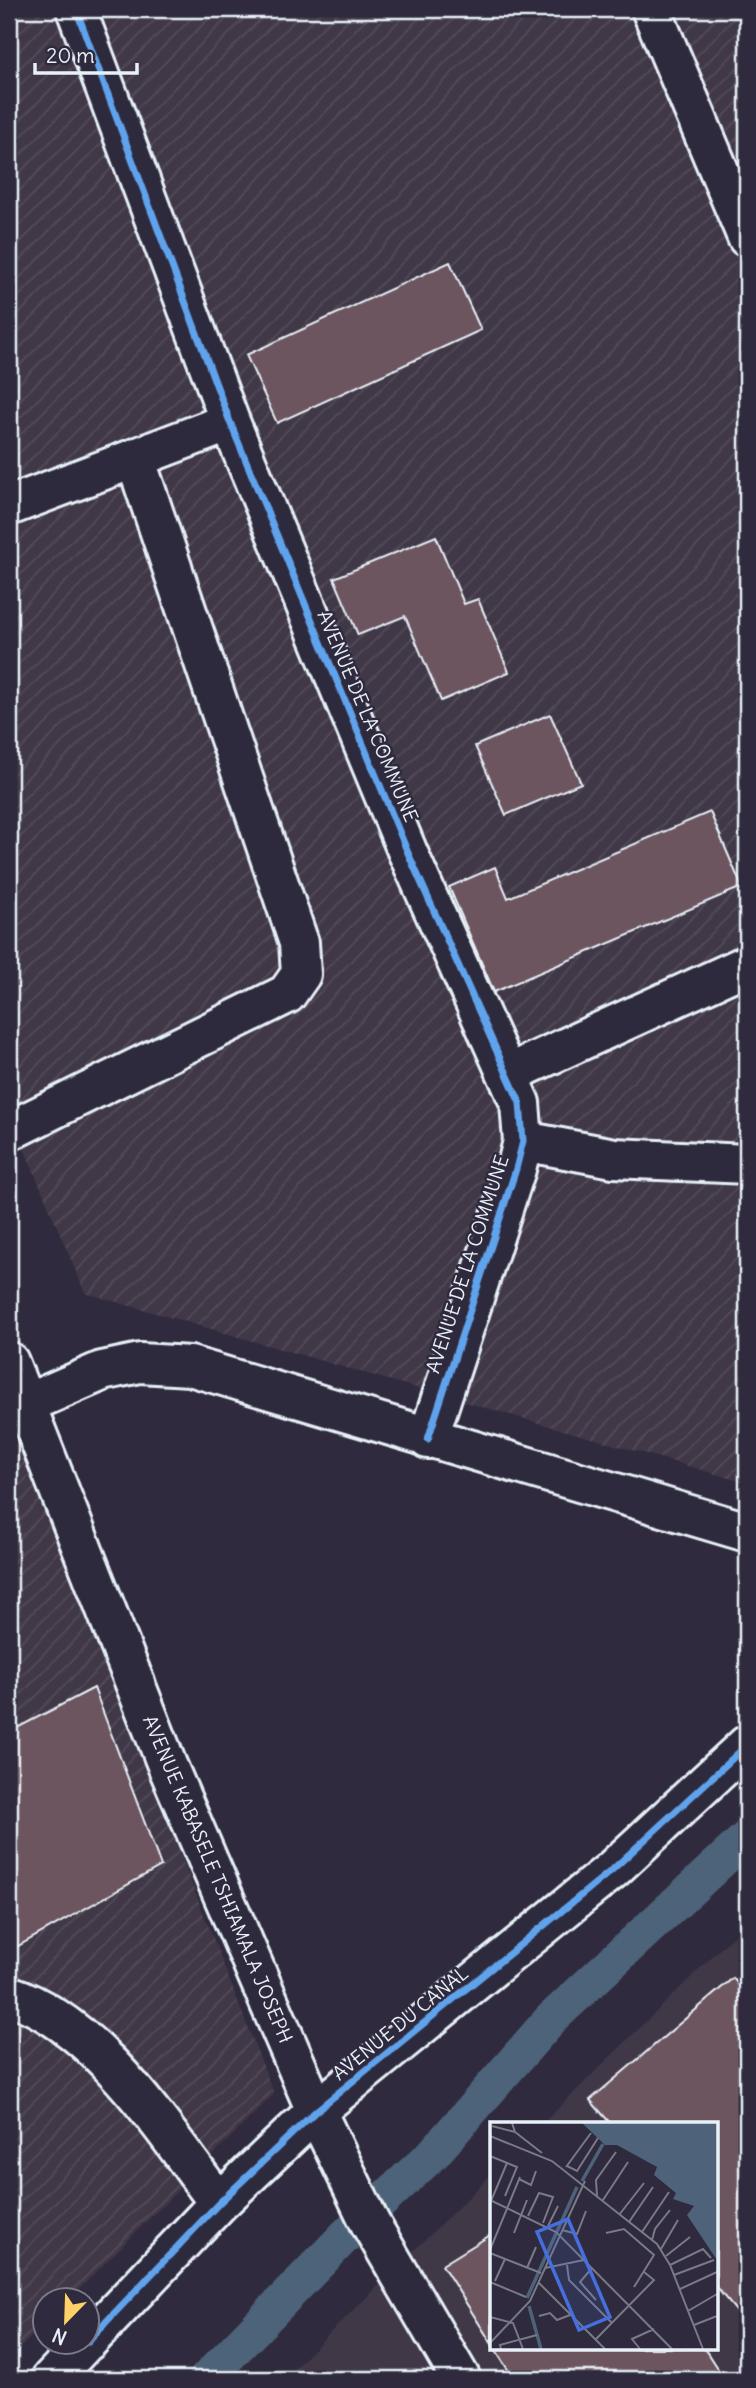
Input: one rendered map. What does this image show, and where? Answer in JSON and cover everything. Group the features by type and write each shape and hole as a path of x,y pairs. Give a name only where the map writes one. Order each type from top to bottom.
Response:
{"street":[{"name":"AVENUE DE LA COMMUNE","path":"76,9 230,422 408,853 520,1102 523,1140 428,1438"},
{"path":"651,9 747,237"},
{"path":"9,506 230,422"},
{"path":"9,1131 287,995 300,974 299,943 135,458"},
{"path":"508,1074 742,967"},
{"path":"523,1140 614,1158 747,1164"},
{"name":"AVENUE KABASELE TSHIAMALA JOSEPH","path":"9,1362 167,1765 316,2111 370,2223 461,2379"},
{"path":"26,1404 102,1371 141,1363 190,1366 747,1532"},
{"name":"AVENUE DU CANAL","path":"102,2326 219,2203 316,2111 612,1870 747,1745"},
{"path":"9,1995 24,2000 94,2046 219,2203"},
{"name":"AVENUE DU CANAL","path":"51,2379 73,2356"}],"shaded area":[{"path":"9,9 747,9 747,1483 85,1293 9,1113"},
{"path":"9,1400 93,1599 178,1848 274,2094 82,2286 32,2286 32,2336 9,2359"},
{"path":"747,1922 747,2379 283,2379 490,2176 490,2350 718,2350 718,2122 544,2122"}],"building":[{"path":"450,262 481,330 277,423 246,355"},
{"path":"436,536 464,604 478,599 509,672 441,701 405,616 358,635 334,578"},
{"path":"550,714 581,783 506,815 475,746"},
{"path":"710,812 742,887 494,992 449,887 495,867 508,898"},
{"path":"94,1688 161,1866 9,1951 9,1732"},
{"path":"733,1978 747,1995 747,2324 718,2289 718,2122 609,2122 590,2100"},
{"path":"490,2235 490,2341 442,2265"},
{"path":"495,2350 705,2350 724,2379 514,2379"}],"waterway":[{"path":"206,2379 352,2229 433,2154 550,2020 747,1837"}],"cycle path":[{"path":"76,9 230,422 408,853 520,1103 523,1141 516,1169 428,1439"},
{"path":"102,2326 219,2203 316,2111 612,1870 747,1745"}]}
